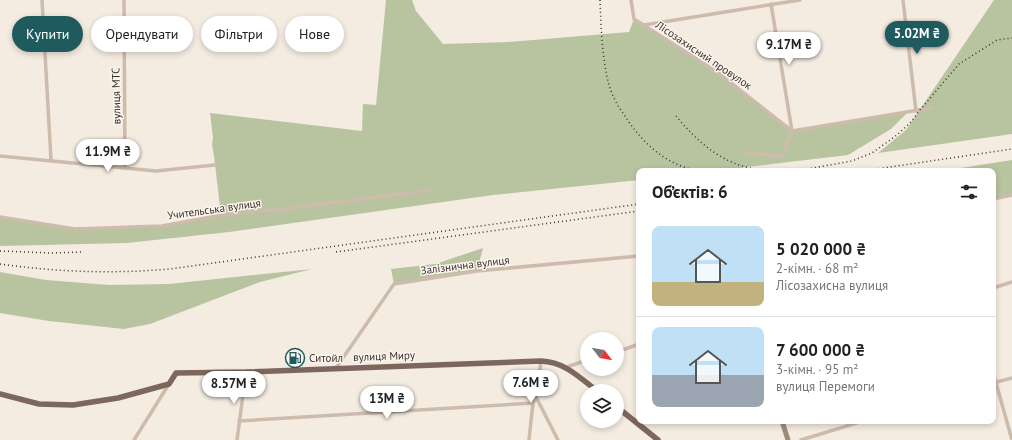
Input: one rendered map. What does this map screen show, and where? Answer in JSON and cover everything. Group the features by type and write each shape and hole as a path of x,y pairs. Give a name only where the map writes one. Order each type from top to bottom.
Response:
{"main road":[{"name":"вулиця Миру","path":"169,384 176,373 246,372 541,361 550,361 567,367"},
{"path":"567,367 588,384"},
{"path":"0,394 39,404 73,405 118,398 169,384"},
{"path":"624,413 636,422"},
{"path":"638,424 658,440"}],"street":[{"path":"42,0 51,160"},
{"name":"вулиця МТС","path":"124,0 125,167"},
{"name":"Лісозахисний провулок","path":"631,0 634,19 717,72 792,131"},
{"path":"644,26 800,0"},
{"path":"904,0 916,111"},
{"path":"746,153 782,156 792,131 771,4"},
{"path":"792,131 931,108"},
{"path":"0,156 156,171 215,165"},
{"name":"Учительська вулиця","path":"0,217 75,229 162,226 222,215 283,209 431,190"},
{"path":"996,198 1012,194"},
{"name":"Залізнична вулиця","path":"336,368 394,284 477,271 636,256"},
{"path":"996,287 1012,282"},
{"path":"624,349 636,345"},
{"path":"529,440 533,403 536,397 541,361"},
{"path":"567,367 580,362"},
{"path":"237,440 246,372"},
{"path":"996,383 1012,378"},
{"path":"134,440 169,384"},
{"path":"996,386 1012,440"},
{"path":"536,397 558,440"},
{"path":"239,421 533,403"},
{"path":"783,424 788,440"},
{"path":"801,440 853,424"}],"green space":[{"path":"386,0 412,0 416,11 443,44 509,42 629,32 634,19 717,72 792,131 907,113 891,129 848,155 738,168 636,168 636,180 493,195 229,232 127,243 0,246 0,217 75,229 162,226 221,215 212,144 213,138 210,113 362,131 363,104 376,105"},
{"path":"994,0 1012,0 1012,134 878,153 906,130"},
{"path":"1012,160 1012,195 996,198 996,168 961,168"},
{"path":"483,248 477,271 394,284 391,269 435,264"},
{"path":"312,269 260,282 150,324 124,329 49,321 0,313 0,272 46,280 109,285 169,284"}],"railway":[{"path":"600,0 603,54 609,85 617,103 630,124 654,150 674,163 686,168"},
{"path":"813,168 852,161 872,153 897,135 910,123 959,64 997,40 1012,38"},
{"path":"676,116 704,145 725,159 750,168"},
{"path":"883,168 1012,149"},
{"path":"0,264 42,269 106,272 170,269 636,204"},
{"path":"336,252 636,211"},
{"path":"0,251 52,253 81,252"}],"place":[{"name":"Ситойл","path":"295,358"}]}
